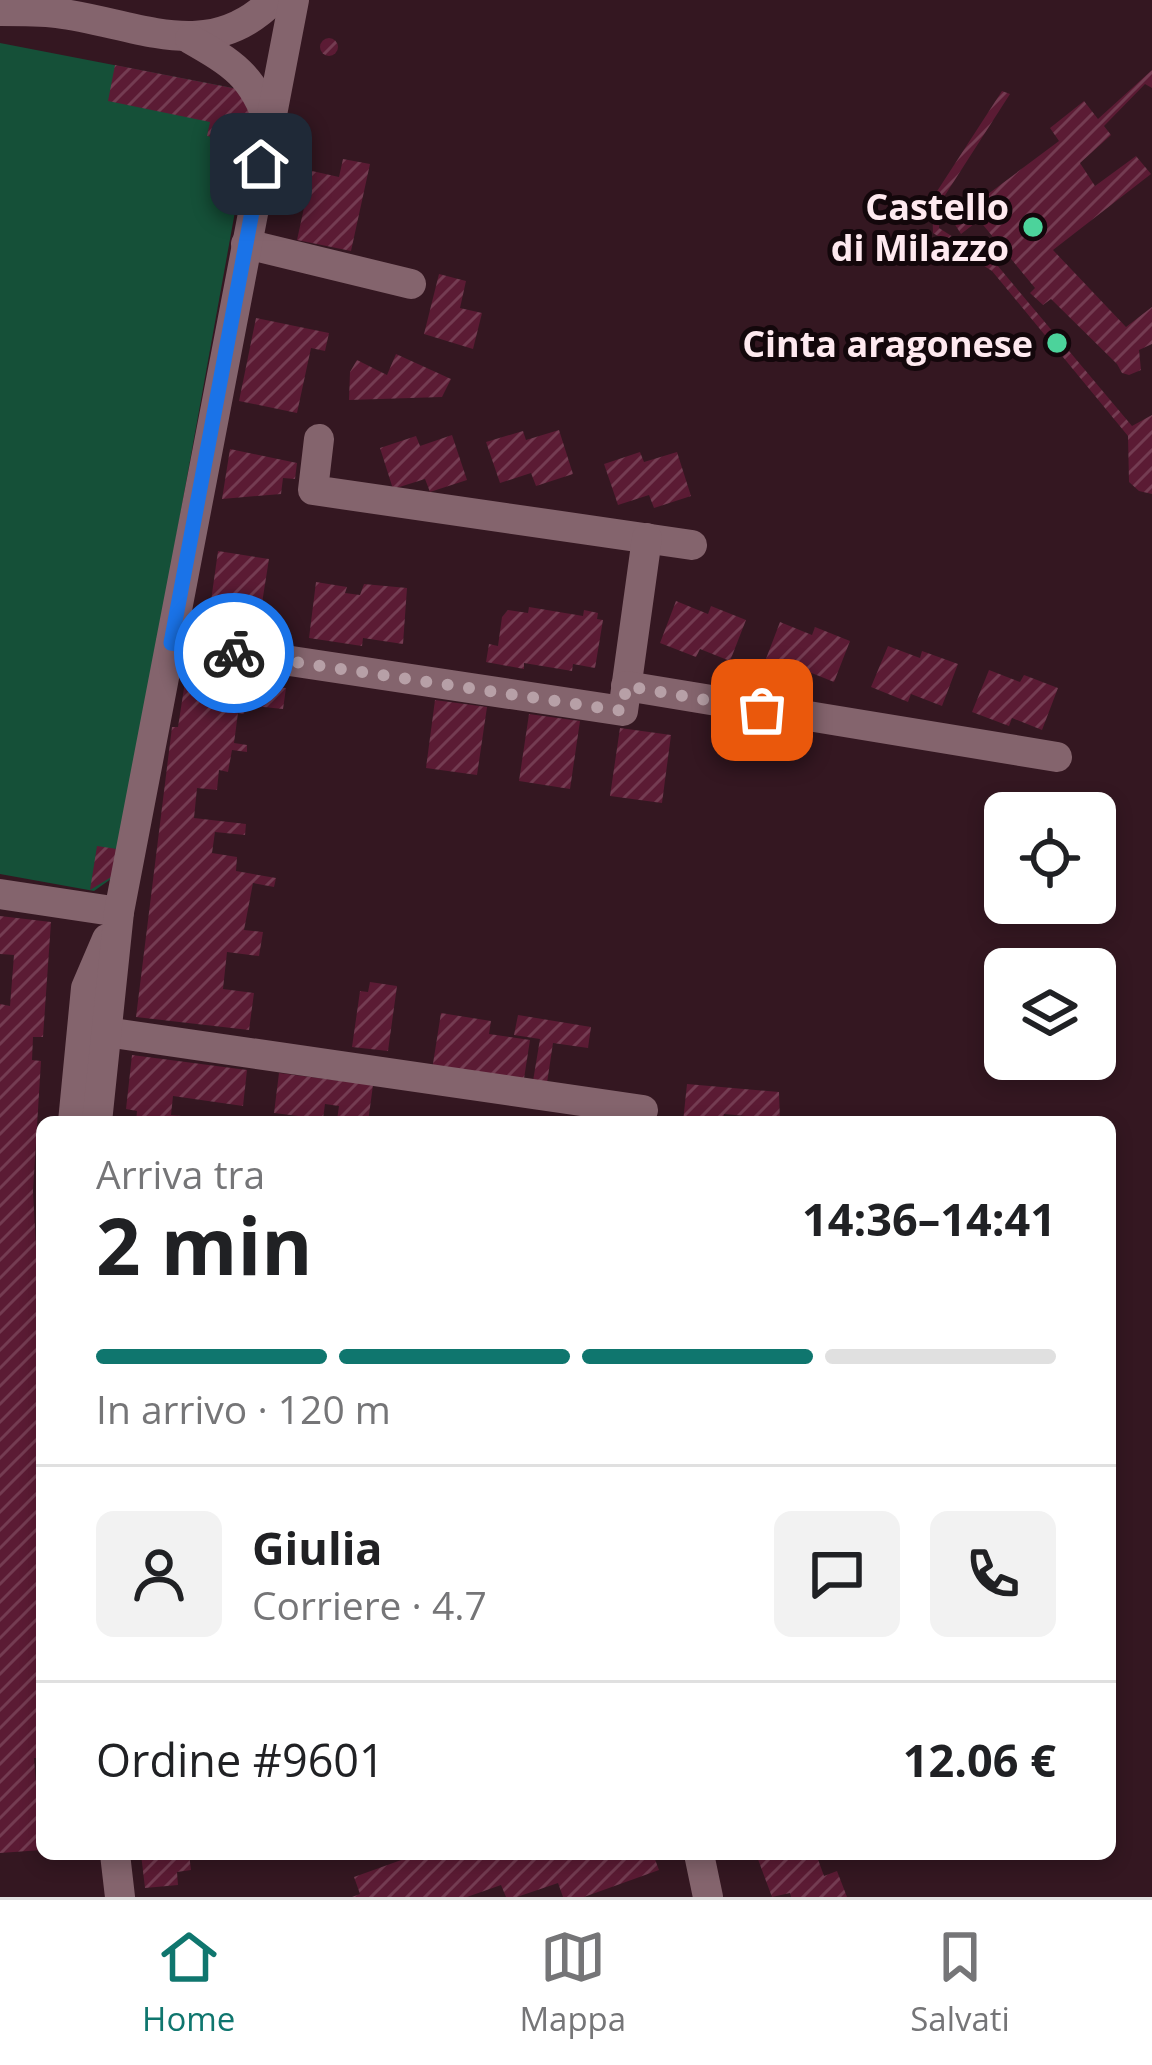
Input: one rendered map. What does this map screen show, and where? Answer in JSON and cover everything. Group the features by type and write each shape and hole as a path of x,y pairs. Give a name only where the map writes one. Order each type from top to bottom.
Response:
{"street":[{"path":"0,10 57,13 190,39 231,32 273,0"},
{"path":"98,1116 119,912 294,0"},
{"path":"190,39 246,76 261,97 269,124"},
{"path":"246,244 411,284"},
{"path":"319,439 313,490 692,545"},
{"path":"171,643 623,711 647,538"},
{"path":"626,686 1057,758"},
{"path":"0,894 119,912"},
{"path":"74,1116 86,988 119,912"},
{"path":"106,1032 643,1110"},
{"path":"116,1860 120,1897"},
{"path":"700,1860 708,1897"}],"green space":[{"path":"0,43 243,90 253,112 115,876 94,891 0,874"}],"building":[{"path":"329,38 338,47 329,56 320,47"},
{"path":"115,65 243,90 253,112 247,144 207,136 210,122 108,101"},
{"name":"Castello di Milazzo","path":"1152,70 1152,88 1145,84 1104,126 1111,135 1080,163 1095,186 1136,156 1151,174 1053,250 1126,327 1152,307 1152,344 1139,350 1141,370 1129,375 1051,299 1043,305 1030,293 1035,288 979,220 961,234 947,212 968,194 976,203 1059,141 1050,128 1084,101 1098,119"},
{"name":"Castello di Milazzo","path":"1002,91 1010,94 940,203 939,228 997,265 1132,426 1152,415 1152,494 1129,482 1128,436 992,271 933,233 932,199"},
{"path":"343,159 370,164 351,251 297,240 312,171 339,177"},
{"path":"439,274 466,281 460,308 482,313 473,349 424,334"},
{"path":"256,318 329,333 325,351 311,348 297,413 239,401"},
{"path":"396,354 451,379 442,397 349,400 350,372 357,360 387,375"},
{"path":"559,430 573,474 536,486 531,473 500,483 486,442 523,431 526,440"},
{"path":"452,435 467,480 430,492 425,479 393,489 380,448 416,436 420,446"},
{"path":"230,449 297,463 295,479 283,478 281,494 222,499"},
{"path":"640,452 644,462 677,452 691,496 654,508 649,495 618,505 604,464"},
{"path":"218,551 269,559 259,622 209,615"},
{"path":"316,582 347,587 345,593 360,595 364,584 407,588 403,644 363,638 362,646 309,638"},
{"path":"676,601 708,614 711,606 746,620 730,661 700,649 696,657 660,643"},
{"path":"529,607 583,616 584,610 598,613 597,619 603,620 595,668 573,664 572,671 524,663 524,669 486,662 489,644 498,646 502,617 508,610 528,613"},
{"path":"780,622 812,635 815,627 850,641 834,682 804,670 801,678 764,664"},
{"path":"888,646 920,658 922,651 958,664 942,706 911,694 908,702 871,687"},
{"path":"188,662 255,672 252,692 271,695 273,687 286,688 283,709 245,705 244,714 238,713 234,743 247,745 247,752 232,750 228,772 219,770 217,790 197,788 194,818 246,824 245,835 215,832 212,853 237,857 236,871 276,878 274,887 253,883 244,930 263,932 259,956 227,952 223,989 254,993 249,1030 136,1017 172,727 178,727"},
{"path":"989,670 1020,682 1024,675 1058,688 1042,730 1012,718 1009,726 972,712"},
{"path":"435,700 487,707 477,775 426,768"},
{"path":"529,714 580,721 570,789 519,781"},
{"path":"620,728 671,735 662,803 610,796"},
{"path":"97,846 117,849 113,876 90,890"},
{"path":"0,916 51,922 43,1037 33,1037 32,1060 41,1061 33,1191 36,1850 0,1853 0,1004 10,1006 14,955 0,954"},
{"path":"370,982 397,986 388,1051 352,1047 360,991 368,992"},
{"path":"441,1013 491,1021 489,1034 530,1040 523,1085 432,1070"},
{"path":"518,1015 591,1027 588,1048 553,1043 547,1083 533,1081 540,1039 514,1035"},
{"path":"132,1055 247,1070 243,1106 173,1096 171,1115 181,1116 137,1116 137,1111 126,1109"},
{"path":"279,1073 373,1085 369,1116 338,1116 339,1106 325,1104 323,1116 274,1113"},
{"path":"687,1084 779,1092 780,1116 684,1116"},
{"path":"142,1860 190,1860 191,1870 177,1872 178,1885 145,1888"},
{"path":"401,1860 655,1860 659,1870 584,1897 563,1897 558,1883 517,1897 506,1897 501,1885 467,1897 352,1897 360,1894 354,1877"},
{"path":"758,1860 818,1860 824,1876 837,1871 847,1897 791,1897 790,1893 772,1897"}],"way so far":[{"path":"234,653 623,711 626,686 762,710"}],"place":[{"name":"Castello di Milazzo","path":"1033,227"},
{"name":"Cinta aragonese","path":"1057,343"}],"route":[{"path":"234,653 171,643 261,164"}]}
